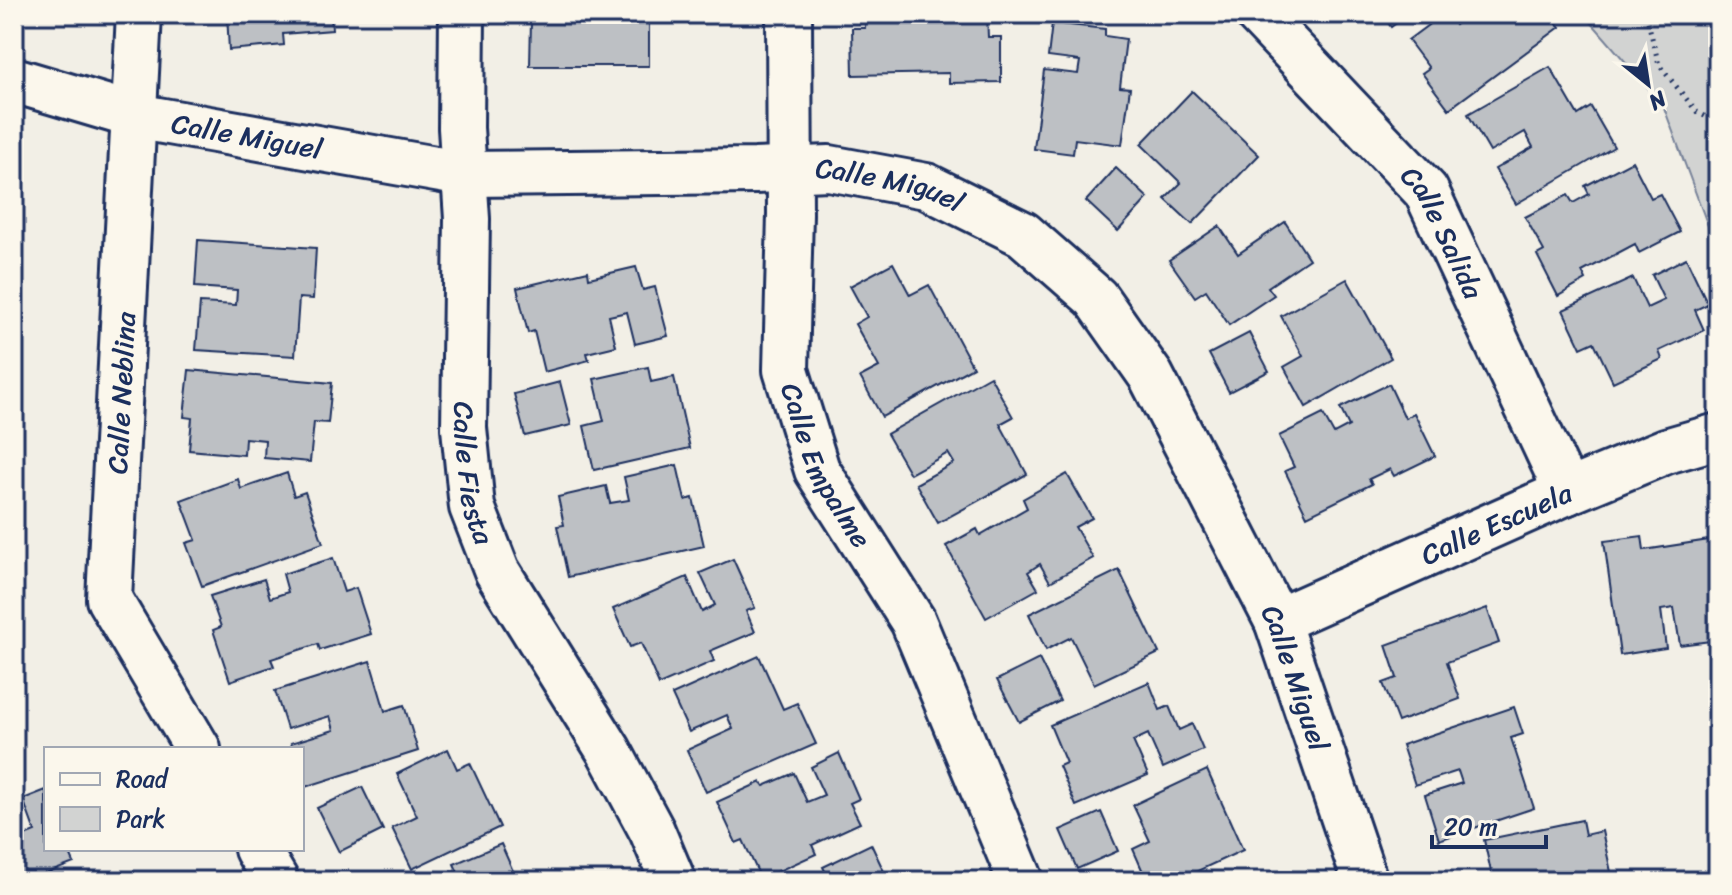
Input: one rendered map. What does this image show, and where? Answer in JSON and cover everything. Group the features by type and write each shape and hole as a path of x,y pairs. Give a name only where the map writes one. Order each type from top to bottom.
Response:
{"street":[{"name":"Calle Neblina","path":"139,14 109,599 197,747"},
{"name":"Calle Fiesta","path":"462,14 461,128 467,219 464,428 472,507 497,571 609,751 652,831 673,881"},
{"name":"Calle Empalme","path":"789,14 786,370 817,470 913,621 1021,881"},
{"name":"Calle Salida","path":"1258,14 1426,191 1567,492"},
{"name":"Calle Miguel","path":"14,80 135,116 464,174 829,168 926,186 1023,234 1096,298 1151,376 1277,621 1365,881"},
{"name":"Calle Escuela","path":"1277,621 1567,492 1666,451 1718,436"},
{"path":"258,851 276,881"}],"path":[{"path":"1646,14 1659,65 1697,112 1718,123"}],"green space":[{"path":"1584,14 1718,14 1718,253 1663,105"}],"building":[{"path":"227,14 331,14 332,30 283,34 284,45 229,50"},
{"path":"578,14 649,17 649,66 530,66 531,21 578,21"},
{"path":"865,14 915,14 916,19 934,19 934,14 987,14 988,37 1001,37 1001,82 949,83 949,73 853,75 852,28 865,28"},
{"path":"1382,14 1408,14 1391,27"},
{"path":"1443,14 1448,14 1455,25 1468,14 1550,14 1560,27 1449,109 1422,73 1429,68 1408,40"},
{"path":"1052,23 1105,29 1105,36 1126,39 1120,87 1130,88 1122,145 1075,139 1073,154 1034,149 1044,70 1078,74 1080,61 1048,57"},
{"path":"1550,67 1578,115 1591,107 1614,147 1516,204 1495,169 1533,147 1525,132 1490,152 1468,114"},
{"path":"1192,91 1259,155 1192,224 1165,199 1181,183 1141,144"},
{"path":"1632,161 1651,198 1660,194 1680,232 1639,253 1635,244 1582,272 1586,280 1558,296 1537,255 1544,251 1525,217 1568,195 1573,203 1589,194 1585,186"},
{"path":"1116,168 1148,198 1118,231 1086,201"},
{"path":"1285,222 1309,259 1268,287 1274,295 1229,325 1206,290 1195,297 1169,260 1219,226 1238,254"},
{"path":"198,240 316,248 313,299 299,298 295,356 196,350 200,303 236,305 237,290 195,287"},
{"path":"1686,258 1708,304 1695,310 1704,330 1659,351 1662,359 1613,382 1594,342 1581,348 1563,310 1633,278 1647,308 1664,300 1652,275"},
{"path":"893,263 910,295 929,285 973,367 882,417 860,377 879,367 855,324 867,317 850,286"},
{"path":"636,267 643,290 655,287 668,336 635,344 627,312 609,316 616,346 587,353 589,360 544,372 534,331 528,333 517,288 588,271 589,278"},
{"path":"1347,279 1391,358 1306,407 1284,367 1303,356 1281,316"},
{"path":"1249,333 1269,371 1229,392 1209,354"},
{"path":"648,367 651,382 674,377 690,448 594,470 584,426 604,421 594,379"},
{"path":"189,370 332,383 328,423 314,422 310,462 264,458 265,440 245,438 244,455 189,450 192,418 184,417"},
{"path":"990,376 1013,417 1000,424 1027,474 938,523 916,484 954,463 948,453 910,474 887,434"},
{"path":"560,382 571,425 525,436 514,394"},
{"path":"1389,384 1405,418 1414,413 1435,456 1394,476 1390,469 1369,479 1372,484 1307,516 1285,471 1294,467 1279,436 1323,414 1334,434 1349,426 1340,408"},
{"path":"677,465 685,500 693,498 704,546 568,577 557,526 564,525 558,497 606,486 610,503 629,500 624,477"},
{"path":"287,473 294,496 305,492 323,543 202,586 186,543 196,540 181,500 238,479 241,489"},
{"path":"1067,474 1092,518 1075,527 1093,558 1050,582 1040,564 1028,572 1038,589 986,618 946,546 977,529 980,535 1027,508 1023,499"},
{"path":"1642,536 1644,550 1709,540 1718,602 1718,640 1680,645 1674,608 1661,610 1666,648 1620,655 1604,541"},
{"path":"333,558 344,592 356,588 371,634 320,650 318,644 271,659 274,666 230,681 213,630 221,627 210,596 264,579 270,598 288,592 283,574"},
{"path":"733,559 755,608 746,611 755,632 710,651 714,661 659,685 641,643 630,647 613,609 687,577 702,612 715,605 700,573"},
{"path":"1119,570 1159,653 1094,684 1071,637 1046,650 1029,614"},
{"path":"1487,608 1499,643 1447,662 1460,699 1398,722 1383,683 1397,678 1386,645"},
{"path":"759,656 783,709 797,703 816,744 706,792 687,750 733,729 727,715 689,732 672,695"},
{"path":"1039,659 1060,701 1019,722 997,680"},
{"path":"370,661 385,711 404,705 418,751 305,787 304,747 292,747 291,743 334,730 330,716 287,729 275,691"},
{"path":"1149,682 1160,710 1169,706 1179,730 1192,724 1203,750 1163,768 1148,734 1133,741 1148,775 1076,806 1059,766 1066,763 1050,725"},
{"path":"1514,707 1523,734 1511,738 1534,808 1439,840 1425,795 1462,783 1458,771 1415,785 1402,745"},
{"path":"448,749 457,769 470,763 500,827 412,869 392,828 417,816 397,774"},
{"path":"839,753 859,799 850,803 860,823 812,845 816,854 761,879 743,840 736,843 717,802 761,782 764,786 794,773 807,802 824,795 811,767"},
{"path":"1207,770 1243,850 1176,881 1147,881 1133,849 1150,841 1133,805"},
{"path":"362,787 383,830 339,852 317,808"},
{"path":"44,791 44,851 69,851 74,863 27,881 14,881 14,821 20,838 35,832 23,799"},
{"path":"1101,812 1118,851 1077,869 1060,830"},
{"path":"1582,820 1585,835 1602,831 1613,881 1516,881 1516,878 1493,881 1484,840"},
{"path":"501,844 517,880 527,875 529,881 462,881 454,864"},
{"path":"871,844 888,880 898,876 900,881 830,881 823,867"}]}
